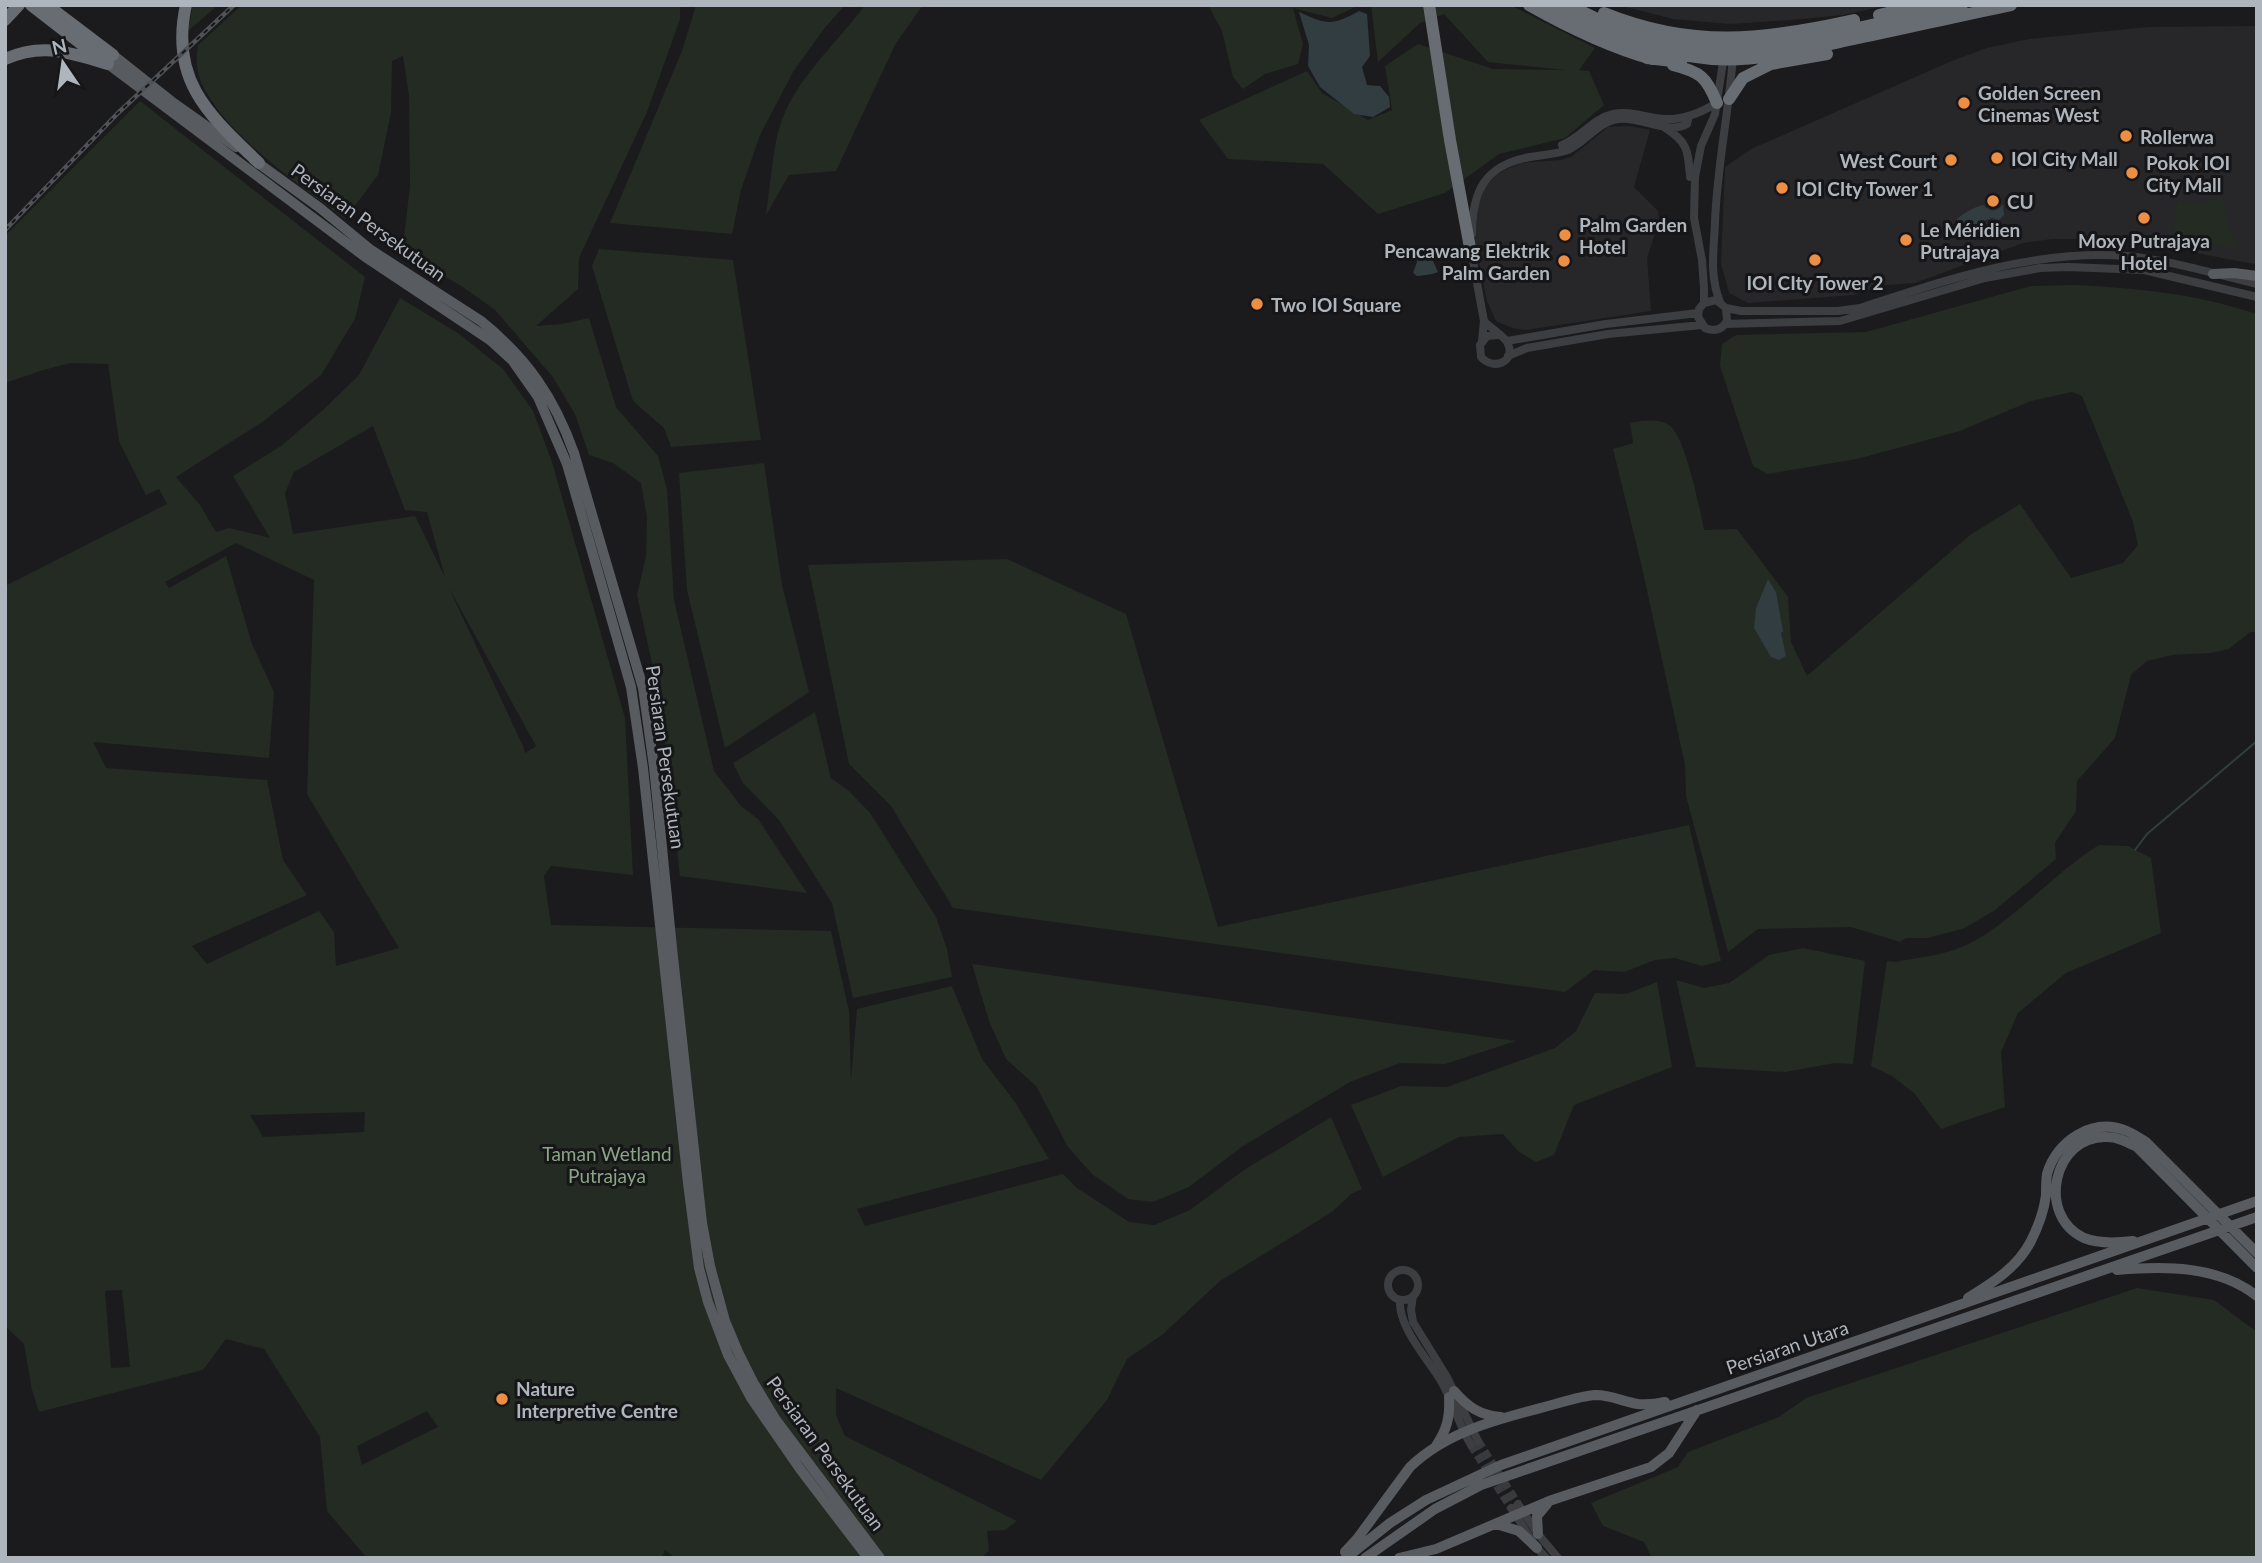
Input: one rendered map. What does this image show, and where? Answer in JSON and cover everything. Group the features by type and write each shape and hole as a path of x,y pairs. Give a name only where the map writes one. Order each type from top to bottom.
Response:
{"highway":[{"path":"5,20 19,5"},
{"path":"31,5 49,11 111,60"},
{"path":"186,5 182,41 192,85 208,113 259,163"},
{"path":"1429,5 1471,253"},
{"path":"1529,5 1560,23 1601,41 1699,73 1723,101 1743,78 1772,64"},
{"path":"1545,5 1594,17 1610,16"},
{"path":"1569,5 1594,17 1633,44 1676,54 1746,59 1793,52 1963,9 2009,6"},
{"path":"1584,5 1610,16 1676,34 1730,39 1801,32 1921,5"},
{"path":"1647,58 1728,67 1772,64 1913,34 2009,6"},
{"path":"5,59 42,49 111,60"}],"main road":[{"name":"Persiaran Persekutuan","path":"111,60 367,253 426,293 481,321 517,354 540,382 562,421 574,453 643,688 654,767 701,1212 710,1266 738,1352 803,1464 868,1558"},
{"name":"Persiaran Persekutuan","path":"168,105 259,163 320,208 367,253"},
{"path":"2213,274 2257,275"},
{"path":"1949,1309 1996,1280 2020,1258 2038,1226 2050,1165 2066,1143 2098,1127 2126,1130 2146,1142 2244,1246 2257,1268"},
{"path":"2078,1139 2058,1171 2056,1182 2057,1202 2066,1222 2085,1238 2096,1241 2110,1243 2151,1239"},
{"name":"Persiaran Utara","path":"1346,1558 1390,1523 1426,1500 1501,1465 2257,1201"},
{"name":"Persiaran Utara","path":"1365,1558 1435,1508 1480,1485 2257,1217"},
{"path":"2244,1246 2257,1253"},
{"path":"2098,1272 2161,1268 2199,1270 2246,1288 2257,1296"},
{"path":"1451,1394 1477,1412 1505,1417"},
{"path":"1436,1447 1446,1432 1451,1394"},
{"path":"1339,1558 1357,1539 1410,1467 1436,1447 1467,1430 1505,1417 1588,1396 1611,1397 1650,1405 1689,1399"},
{"path":"1399,1558 1436,1549 1496,1524 1517,1510 1651,1467 1669,1453 1697,1410"},
{"name":"Persiaran Persekutuan","path":"803,1464 880,1558"},
{"path":"1538,1534 1537,1516 1549,1501"},
{"path":"1496,1524 1519,1531 1537,1548"}],"street":[{"path":"1725,324 1728,317 1716,292 1712,253 1730,39"},
{"path":"1698,313 1648,319 1553,338 1517,351 1501,364 1488,364 1479,353 1484,321 1471,253 1472,212 1479,189 1486,179 1494,171 1514,161 1572,148 1599,127 1615,119 1634,116 1682,118 1702,112 1723,101"},
{"path":"1692,177 1715,114 1723,101"},
{"path":"1634,116 1666,126 1685,137 1692,146 1694,218 1702,260 1704,303 1698,313 1702,325"},
{"path":"1666,126 1686,126 1688,120 1682,118"},
{"path":"1704,303 1712,300 1754,311 1838,311 2014,264 2067,257 2126,256 2257,284"},
{"path":"1484,321 1507,341 1702,325 1713,330 1725,324 1840,321 1985,278 2040,268 2144,270 2257,297"},
{"path":"1482,341 1487,336 1498,335"},
{"path":"1507,341 1508,356"},
{"path":"1413,1296 1400,1300 1392,1295 1388,1285 1391,1277 1398,1271 1408,1271 1417,1279 1418,1286 1410,1310 1413,1322 1475,1443"},
{"path":"1400,1300 1401,1318 1451,1394"},
{"path":"1517,1510 1558,1558"},
{"path":"1517,1510 1537,1548 1546,1558"}],"shaded area":[{"path":"1618,5 1889,5 1843,15 1730,24 1673,19"},
{"path":"1359,11 1367,14 1370,56 1362,67 1367,85 1380,86 1389,97 1390,107 1373,117 1354,114 1320,87 1308,66 1309,45 1299,12 1329,22"},
{"name":"IOI City Mall","path":"2257,26 2257,263 2126,239 2052,239 2023,243 1915,283 1886,285 1853,295 1748,303 1729,293 1721,263 1725,167 1751,149 1987,48 2029,39 2148,27"},
{"name":"Palm Garden Hotel","path":"1629,126 1650,130 1634,187 1658,211 1659,221 1647,258 1651,311 1526,330 1512,328 1496,321 1487,301 1475,243 1477,207 1486,186 1495,176 1507,169 1522,163 1571,157 1608,127"},
{"path":"2003,204 2004,215 1999,220 1992,218 1983,221 1980,229 1966,228 1961,237 1951,235 1957,219 1966,212 1983,205 1996,210"},
{"path":"1425,246 1436,246 1440,249 1431,257 1438,272 1417,276 1413,273 1417,262 1409,257 1409,251 1424,249"},
{"path":"1768,579 1776,592 1783,631 1781,633 1786,656 1779,660 1771,657 1754,628 1756,608"}],"green space":[{"path":"193,5 218,5 188,31"},
{"path":"242,5 680,5 680,19 647,112 579,258 578,289 536,326 589,318 616,407 658,456 667,489 674,600 714,771 741,806 758,819 807,893 680,876 660,700 637,595 646,556 647,517 641,483 613,463 589,455 575,414 552,376 495,310 460,285 402,254 410,186 409,96 403,56 392,61 391,113 378,175 345,219 245,139 227,121 201,82 197,64 198,45"},
{"path":"696,5 845,5 793,72 760,135 741,190 732,234 610,223 682,51"},
{"path":"865,5 923,5 896,43 836,171 789,175 766,215 779,129 786,111 816,64"},
{"path":"1208,5 1359,5 1332,18 1293,8 1303,44 1298,64 1265,74 1243,89 1233,77 1222,31"},
{"path":"1371,5 1510,5 1595,48 1579,70 1589,71 1604,105 1565,138 1499,154 1445,193 1378,214 1323,164 1228,159 1199,120 1307,71 1322,93 1368,120 1392,110 1385,66 1418,44 1493,69 1566,70 1488,62 1444,14 1420,23 1378,62"},
{"name":"Taman Wetland Putrajaya","path":"140,101 365,277 355,319 321,375 264,421 176,477 200,505 216,532 229,528 270,538 233,476 281,446 359,375 400,298 458,333 503,369 533,411 552,462 625,718 633,875 551,866 544,876 551,925 831,931 849,1011 851,1080 857,1009 952,986 982,1059 1015,1102 1049,1159 857,1209 865,1226 1063,1174 1077,1188 1129,1222 1154,1225 1190,1210 1244,1170 1331,1117 1362,1189 1351,1194 1332,1212 1220,1281 1162,1335 1127,1359 1107,1400 1041,1480 836,1388 836,1415 845,1436 1017,1521 1005,1530 987,1531 989,1551 981,1558 675,1558 665,1550 662,1558 367,1558 327,1511 320,1437 264,1349 226,1339 203,1370 39,1412 24,1344 5,1326 5,586 167,504 159,489 146,495 119,441 108,364 71,363 5,383 5,236","holes":["373,426 405,510 427,512 445,577 415,516 293,534 285,493 294,472","236,543 314,580 307,794 399,948 336,966 334,932 319,911 207,964 192,946 307,895 283,860 267,780 106,768 93,742 269,758 274,692 252,644 226,556 169,588 165,582","449,588 536,746 525,753 523,746","365,1112 364,1132 263,1137 250,1115","122,1290 130,1367 111,1368 105,1291","427,1411 438,1427 362,1465 357,1446"]},
{"path":"2223,197 2228,228 2239,250 2173,235 2178,201 2197,204"},
{"path":"599,249 733,260 761,440 671,447 664,428 633,401 592,266"},
{"path":"2074,285 2167,293 2212,301 2257,314 2257,632 2250,632 2229,649 2173,655 2147,661 2131,675 2115,738 2077,781 2076,811 2055,843 2056,859 1995,910 1965,928 1928,938 1906,938 1900,942 1851,927 1758,929 1728,952 1686,796 1685,765 1613,449 1633,443 1630,423 1660,421 1675,432 1691,473 1704,530 1737,529 1788,597 1791,642 1807,676 1970,535 2020,504 2071,578 2123,563 2138,545 2133,522 2082,396 2072,392 2031,401 1960,431 1857,459 1768,474 1753,466 1720,366 1722,344 1736,335 1866,332 2031,286"},
{"path":"764,463 782,585 809,692 725,748 687,590 679,473"},
{"path":"1007,559 1126,614 1218,927 1689,825 1721,961 1702,966 1675,958 1655,960 1624,972 1594,970 1565,992 953,908 891,806 849,764 808,565"},
{"path":"815,712 831,778 850,792 870,813 936,917 947,949 952,977 853,998 832,903 779,820 743,783 733,763"},
{"path":"2099,845 2128,846 2151,858 2161,933 2066,973 2018,1013 2001,1052 2005,1107 1941,1129 1914,1093 1892,1076 1871,1066 1887,961 1896,962 1940,954 1973,942 2010,917 2063,871"},
{"path":"1803,948 1865,961 1853,1064 1835,1063 1785,1072 1696,1067 1676,980 1704,988 1729,983 1769,955"},
{"path":"972,964 1516,1041 1445,1064 1400,1063 1350,1082 1243,1146 1189,1187 1153,1202 1128,1199 1093,1175 1068,1147 1036,1086 1006,1059 989,1021"},
{"path":"1657,982 1672,1067 1574,1105 1554,1155 1536,1162 1518,1151 1503,1134 1459,1137 1383,1177 1351,1105 1401,1086 1447,1087 1555,1048 1576,1031 1595,993 1626,994"},
{"path":"2137,1288 2214,1300 2257,1332 2257,1558 1652,1558 1644,1542 1603,1526 1591,1503 1678,1467 1688,1452 1779,1417 1806,1398"}],"waterway":[{"path":"2135,850 2147,834 2257,741"}],"tunnel":[{"path":"1478,1441 1518,1504"},
{"path":"1471,1445 1511,1508"}],"railway":[{"path":"5,230 118,113 234,5"}],"place":[{"name":"Golden Screen Cinemas West","path":"1964,103"},
{"name":"Rollerwa","path":"2126,136"},
{"name":"IOI City Mall","path":"1997,158"},
{"name":"West Court","path":"1951,160"},
{"name":"Pokok IOI City Mall","path":"2132,173"},
{"name":"IOI CIty Tower 1","path":"1782,188"},
{"name":"CU","path":"1993,201"},
{"name":"Moxy Putrajaya Hotel","path":"2144,218"},
{"name":"Palm Garden Hotel","path":"1565,235"},
{"name":"Le Méridien Putrajaya","path":"1906,240"},
{"name":"IOI CIty Tower 2","path":"1815,260"},
{"name":"Pencawang Elektrik Palm Garden","path":"1564,261"},
{"name":"Two IOI Square","path":"1257,304"},
{"name":"Nature Interpretive Centre","path":"502,1399"}]}
